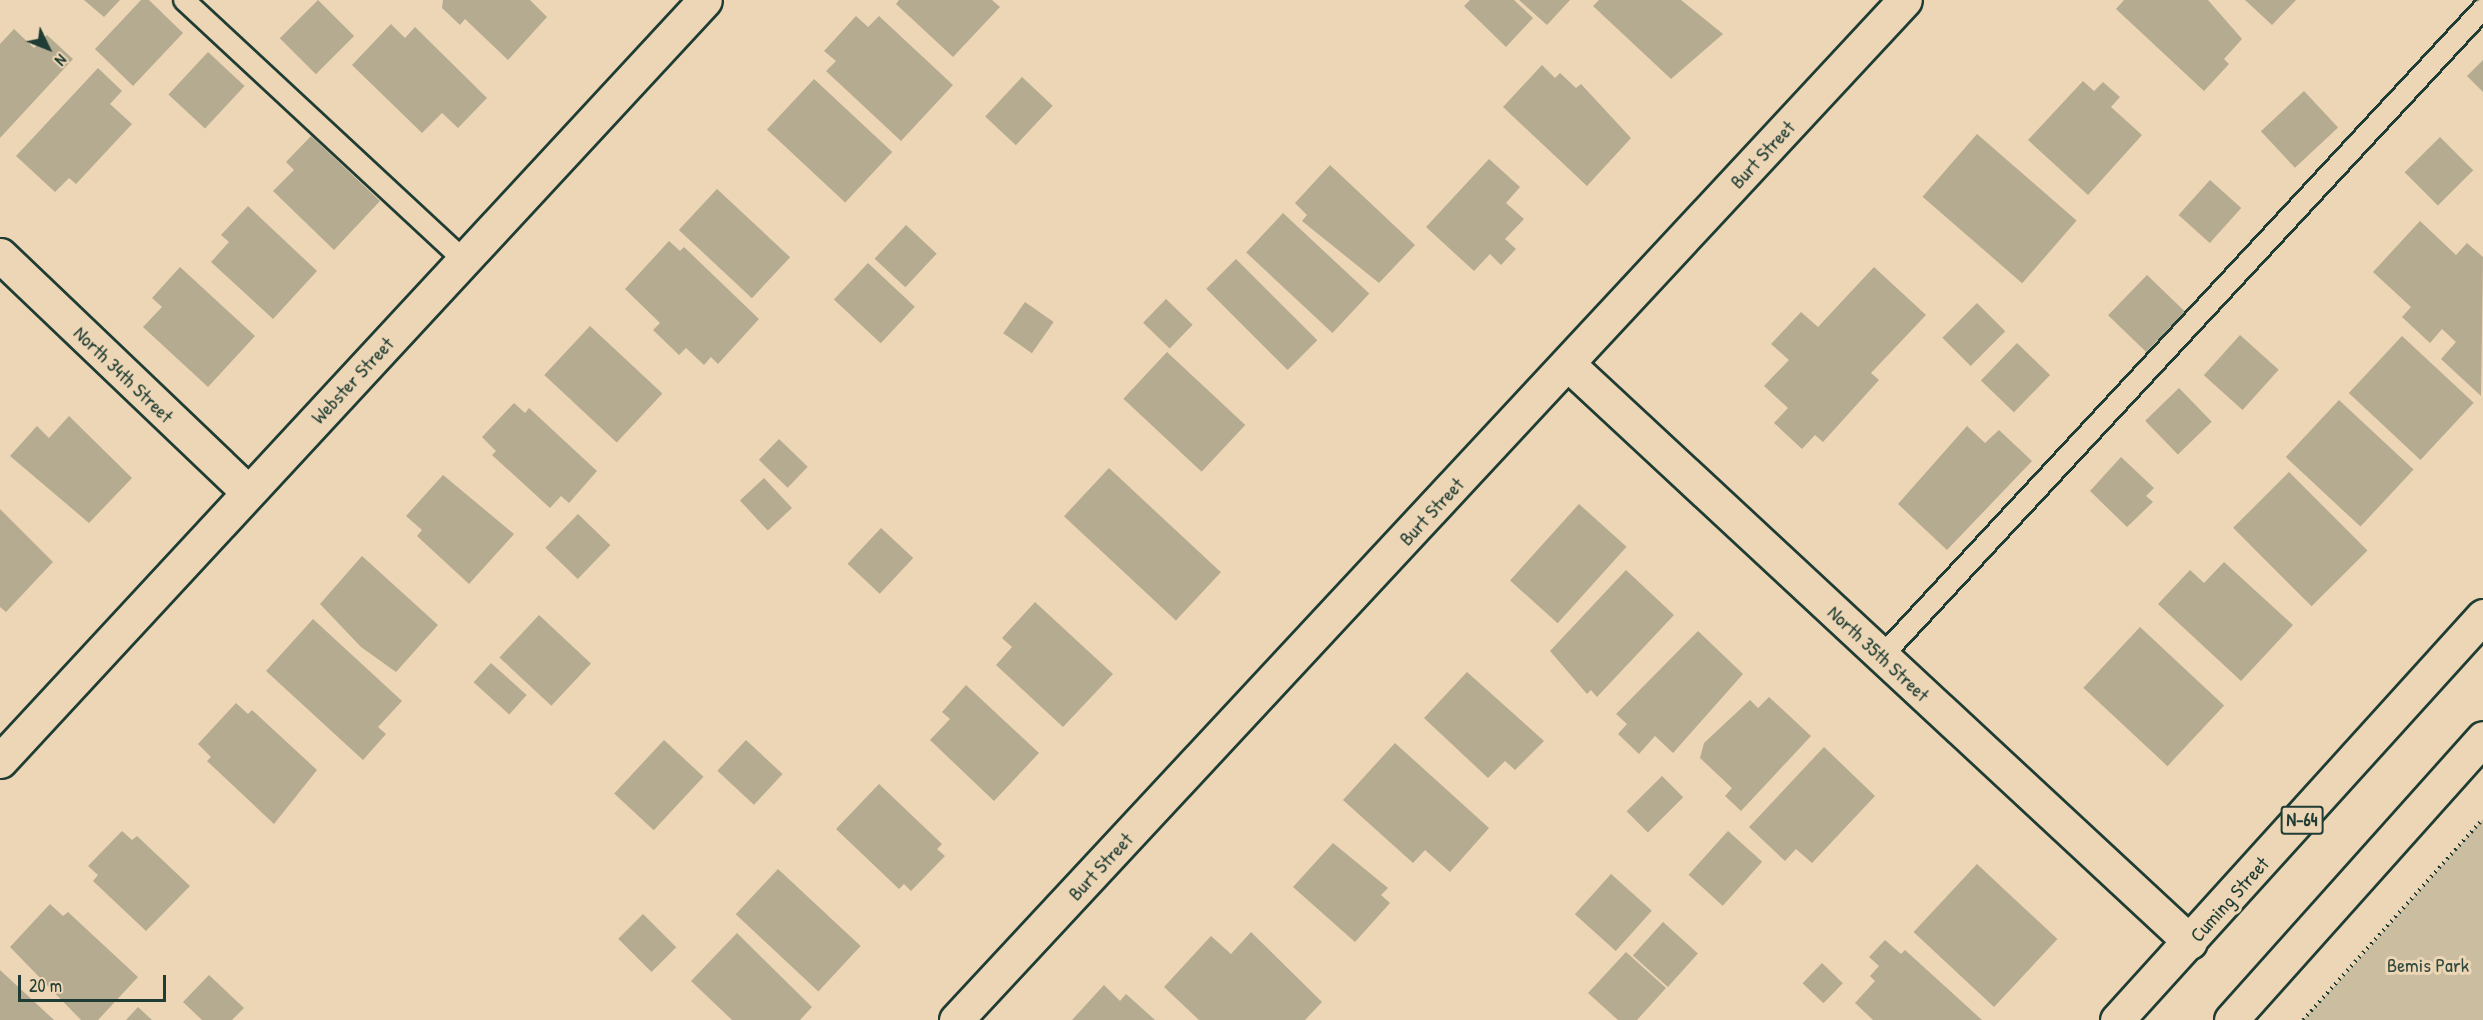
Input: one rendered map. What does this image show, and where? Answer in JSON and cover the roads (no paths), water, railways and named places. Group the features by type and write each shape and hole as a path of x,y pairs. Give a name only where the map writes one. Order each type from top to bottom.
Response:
{"street":[{"name":"Webster Street","path":"0,761 705,0"},
{"name":"Burt Street","path":"956,1020 1905,0"},
{"name":"North 34th Street","path":"0,255 248,492"},
{"name":"North 35th Street","path":"1568,364 2190,942"},
{"name":"Cuming Street","path":"2117,1020 2483,616"},
{"path":"2231,1020 2483,738"}],"lane":[{"path":"184,0 464,260"},
{"path":"1882,656 2483,9"}],"park label":[{"name":"Bemis Park","path":"2428,964"}]}
